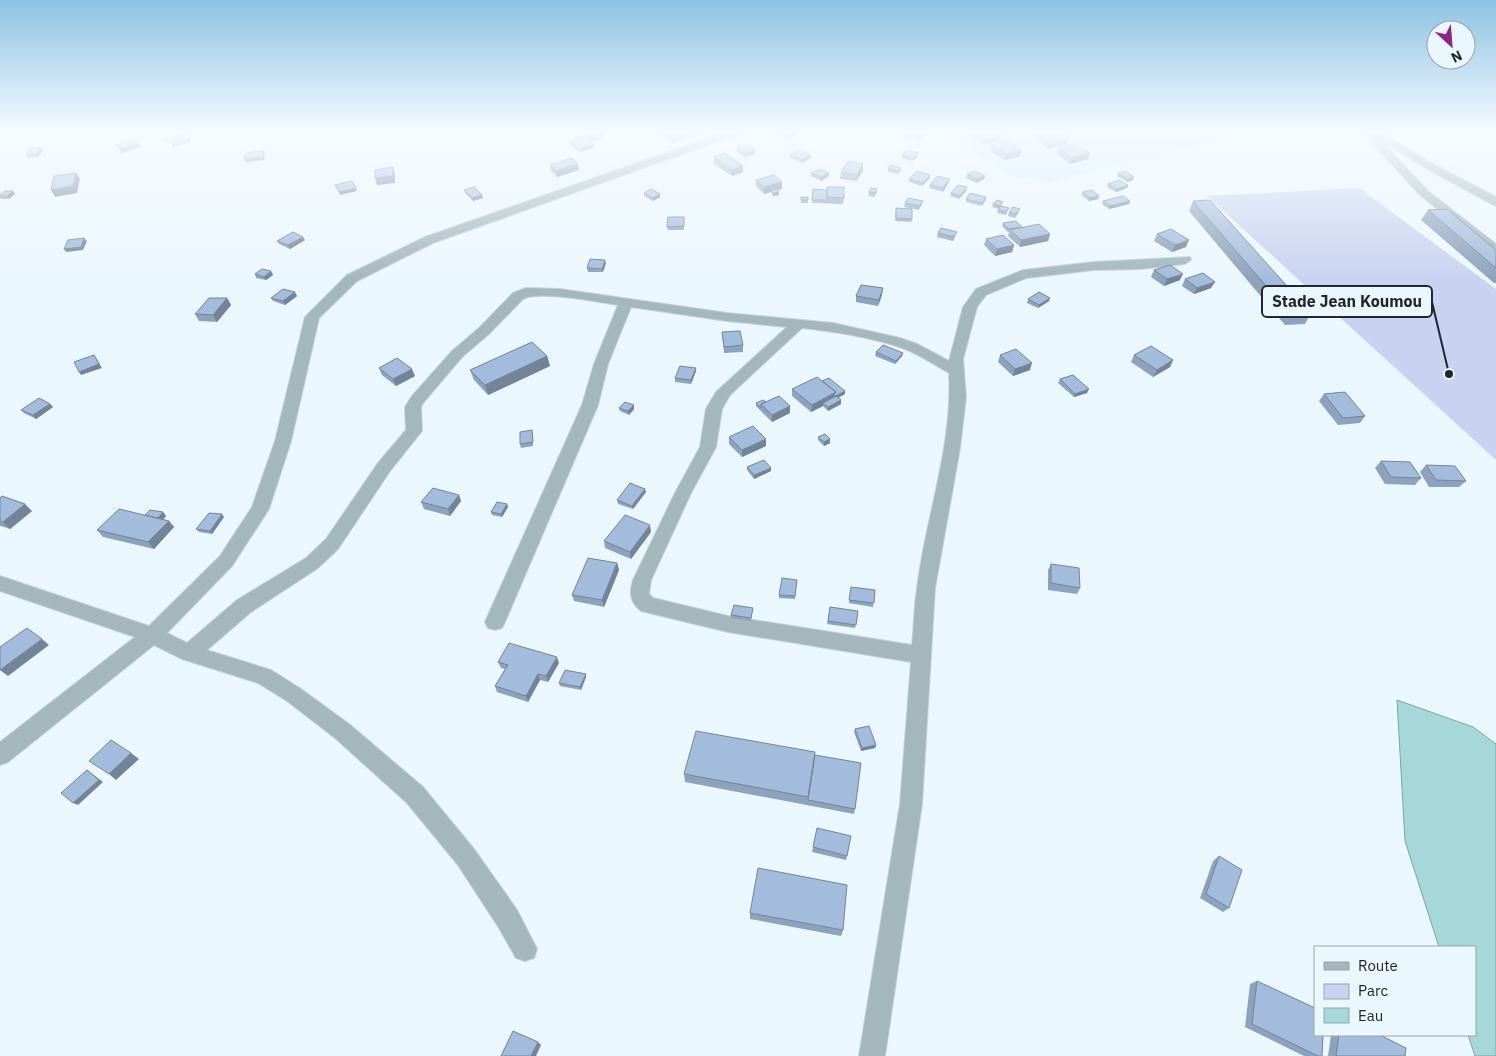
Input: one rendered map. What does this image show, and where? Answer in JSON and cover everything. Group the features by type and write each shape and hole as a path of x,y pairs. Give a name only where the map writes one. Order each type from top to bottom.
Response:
{"street":[{"path":"0,755 152,635 226,561 260,509 283,441 312,317 352,278 429,240 595,181"},
{"path":"1413,181 1424,193 1496,250"},
{"path":"1457,181 1496,202"},
{"path":"872,1056 911,804 926,588 952,448 958,397 951,364 970,307 981,292 989,287 1035,272 1185,260"},
{"path":"189,653 244,606 312,563 332,544 384,467 414,431 413,407 417,400 457,354 484,331 518,296 526,292 537,291 600,298 727,317 833,327 895,341 951,364"},
{"path":"495,622 590,405 601,364 626,302"},
{"path":"798,324 724,392 718,400 714,409 708,446 683,493 642,580 638,592 640,599 648,605 728,624 920,656"},
{"path":"0,583 152,635 189,653 264,676 294,694 355,742 415,795 461,850 508,919 525,949"}],"green space":[{"path":"1359,188 1496,289 1496,460 1207,196"}],"water":[{"path":"1397,700 1473,727 1496,744 1496,1056 1475,1056 1468,1036 1476,1036 1476,946 1439,946 1405,841"}],"building":[{"path":"53,181 74,181 73,186 51,190"},
{"path":"352,181 356,188 339,192 335,185"},
{"path":"757,181 782,182 764,187"},
{"path":"933,181 948,181 943,188 930,185"},
{"path":"1121,181 1128,185 1117,189 1108,184"},
{"path":"958,185 967,187 960,196 951,193"},
{"path":"474,187 482,195 472,198 464,190"},
{"path":"827,187 844,187 844,198 827,197"},
{"path":"871,188 877,189 876,193 869,192"},
{"path":"651,189 660,194 653,198 644,193"},
{"path":"777,189 779,192 773,193 771,190"},
{"path":"813,189 827,190 827,200 812,200"},
{"path":"1092,190 1099,196 1090,198 1083,192"},
{"path":"5,191 13,191 7,196 0,196"},
{"path":"970,193 986,197 982,203 966,199"},
{"path":"1123,196 1130,201 1110,206 1103,201"},
{"path":"801,197 808,197 808,200 801,200"},
{"path":"908,198 923,201 920,206 905,203"},
{"path":"997,200 1003,202 1000,206 993,204"},
{"path":"1210,200 1311,313 1291,315 1193,201"},
{"path":"1000,206 1009,208 1006,212 998,210"},
{"path":"1013,207 1020,209 1016,214 1009,212"},
{"path":"896,208 912,209 912,219 896,218"},
{"path":"1447,209 1496,250 1496,268 1428,210"},
{"path":"668,217 684,217 684,226 667,227"},
{"path":"1016,221 1022,227 1008,229 1003,223"},
{"path":"1039,224 1050,234 1021,240 1010,230"},
{"path":"941,228 957,232 953,237 938,233"},
{"path":"1171,229 1189,240 1175,245 1157,234"},
{"path":"293,232 303,237 288,245 277,241"},
{"path":"1003,235 1014,245 997,249 986,239"},
{"path":"84,238 81,247 64,249 68,240"},
{"path":"590,259 605,260 602,269 587,268"},
{"path":"1170,265 1183,274 1167,279 1154,270"},
{"path":"262,269 271,271 264,277 255,274"},
{"path":"1203,273 1215,282 1197,288 1185,279"},
{"path":"861,285 883,288 879,300 856,296"},
{"path":"283,289 295,292 283,301 271,298"},
{"path":"1039,292 1050,298 1039,305 1028,299"},
{"path":"209,298 227,298 213,315 195,314"},
{"path":"740,331 743,345 724,347 722,332"},
{"path":"532,342 547,356 485,385 470,370"},
{"path":"883,345 903,353 896,361 876,352"},
{"path":"1151,346 1173,360 1157,370 1134,355"},
{"path":"1016,349 1032,363 1015,369 1000,355"},
{"path":"94,355 99,364 79,372 74,362"},
{"path":"397,358 412,369 393,379 379,368"},
{"path":"680,366 696,368 691,380 675,378"},
{"path":"1073,375 1089,389 1075,394 1060,379"},
{"path":"817,377 836,392 812,405 792,389"},
{"path":"829,378 845,391 836,396 833,394 836,392 822,381"},
{"path":"1345,392 1365,416 1343,418 1324,394"},
{"path":"779,396 790,406 772,415 761,404"},
{"path":"836,396 841,400 828,407 823,403"},
{"path":"39,398 50,404 33,415 21,410"},
{"path":"763,400 766,402 761,404 761,408 756,403"},
{"path":"625,402 634,405 628,411 619,408"},
{"path":"753,426 766,439 742,450 729,437"},
{"path":"532,430 533,442 520,444 520,432"},
{"path":"825,434 830,439 824,442 818,437"},
{"path":"764,460 771,468 754,475 747,467"},
{"path":"1381,461 1410,462 1421,478 1391,477"},
{"path":"1426,465 1455,466 1466,481 1436,480"},
{"path":"630,483 645,489 632,506 617,500"},
{"path":"433,488 459,495 448,509 421,502"},
{"path":"2,496 25,504 3,522 0,521 0,498"},
{"path":"497,502 507,504 501,514 491,512"},
{"path":"119,509 169,521 148,542 97,530"},
{"path":"150,510 163,512 158,518 145,515"},
{"path":"209,513 222,514 210,531 196,529"},
{"path":"625,515 650,525 630,552 604,541"},
{"path":"588,558 617,563 602,600 572,595"},
{"path":"1051,564 1079,568 1080,588 1051,583"},
{"path":"782,578 797,580 795,596 779,595"},
{"path":"851,587 875,590 874,603 849,600"},
{"path":"734,605 753,608 751,618 731,615"},
{"path":"830,607 858,611 856,625 828,621"},
{"path":"27,628 42,639 0,670 0,647"},
{"path":"509,643 557,657 546,676 538,674 526,696 495,686 508,665 498,662"},
{"path":"565,670 586,674 580,687 559,683"},
{"path":"869,726 876,745 862,748 855,729"},
{"path":"696,731 815,752 808,797 684,774"},
{"path":"111,740 131,753 109,774 89,761"},
{"path":"815,755 861,763 855,809 808,800"},
{"path":"87,770 99,780 73,803 61,793"},
{"path":"817,828 851,836 847,856 813,847"},
{"path":"1219,856 1242,870 1229,908 1206,894"},
{"path":"758,868 847,885 843,930 750,913"},
{"path":"1257,981 1314,1008 1314,1036 1323,1036 1322,1056 1318,1056 1252,1024"},
{"path":"513,1031 538,1042 531,1056 501,1056"},
{"path":"1339,1036 1382,1036 1406,1048 1405,1056 1336,1056"}],"place":[{"name":"Stade Jean Koumou","path":"1449,374"}]}
